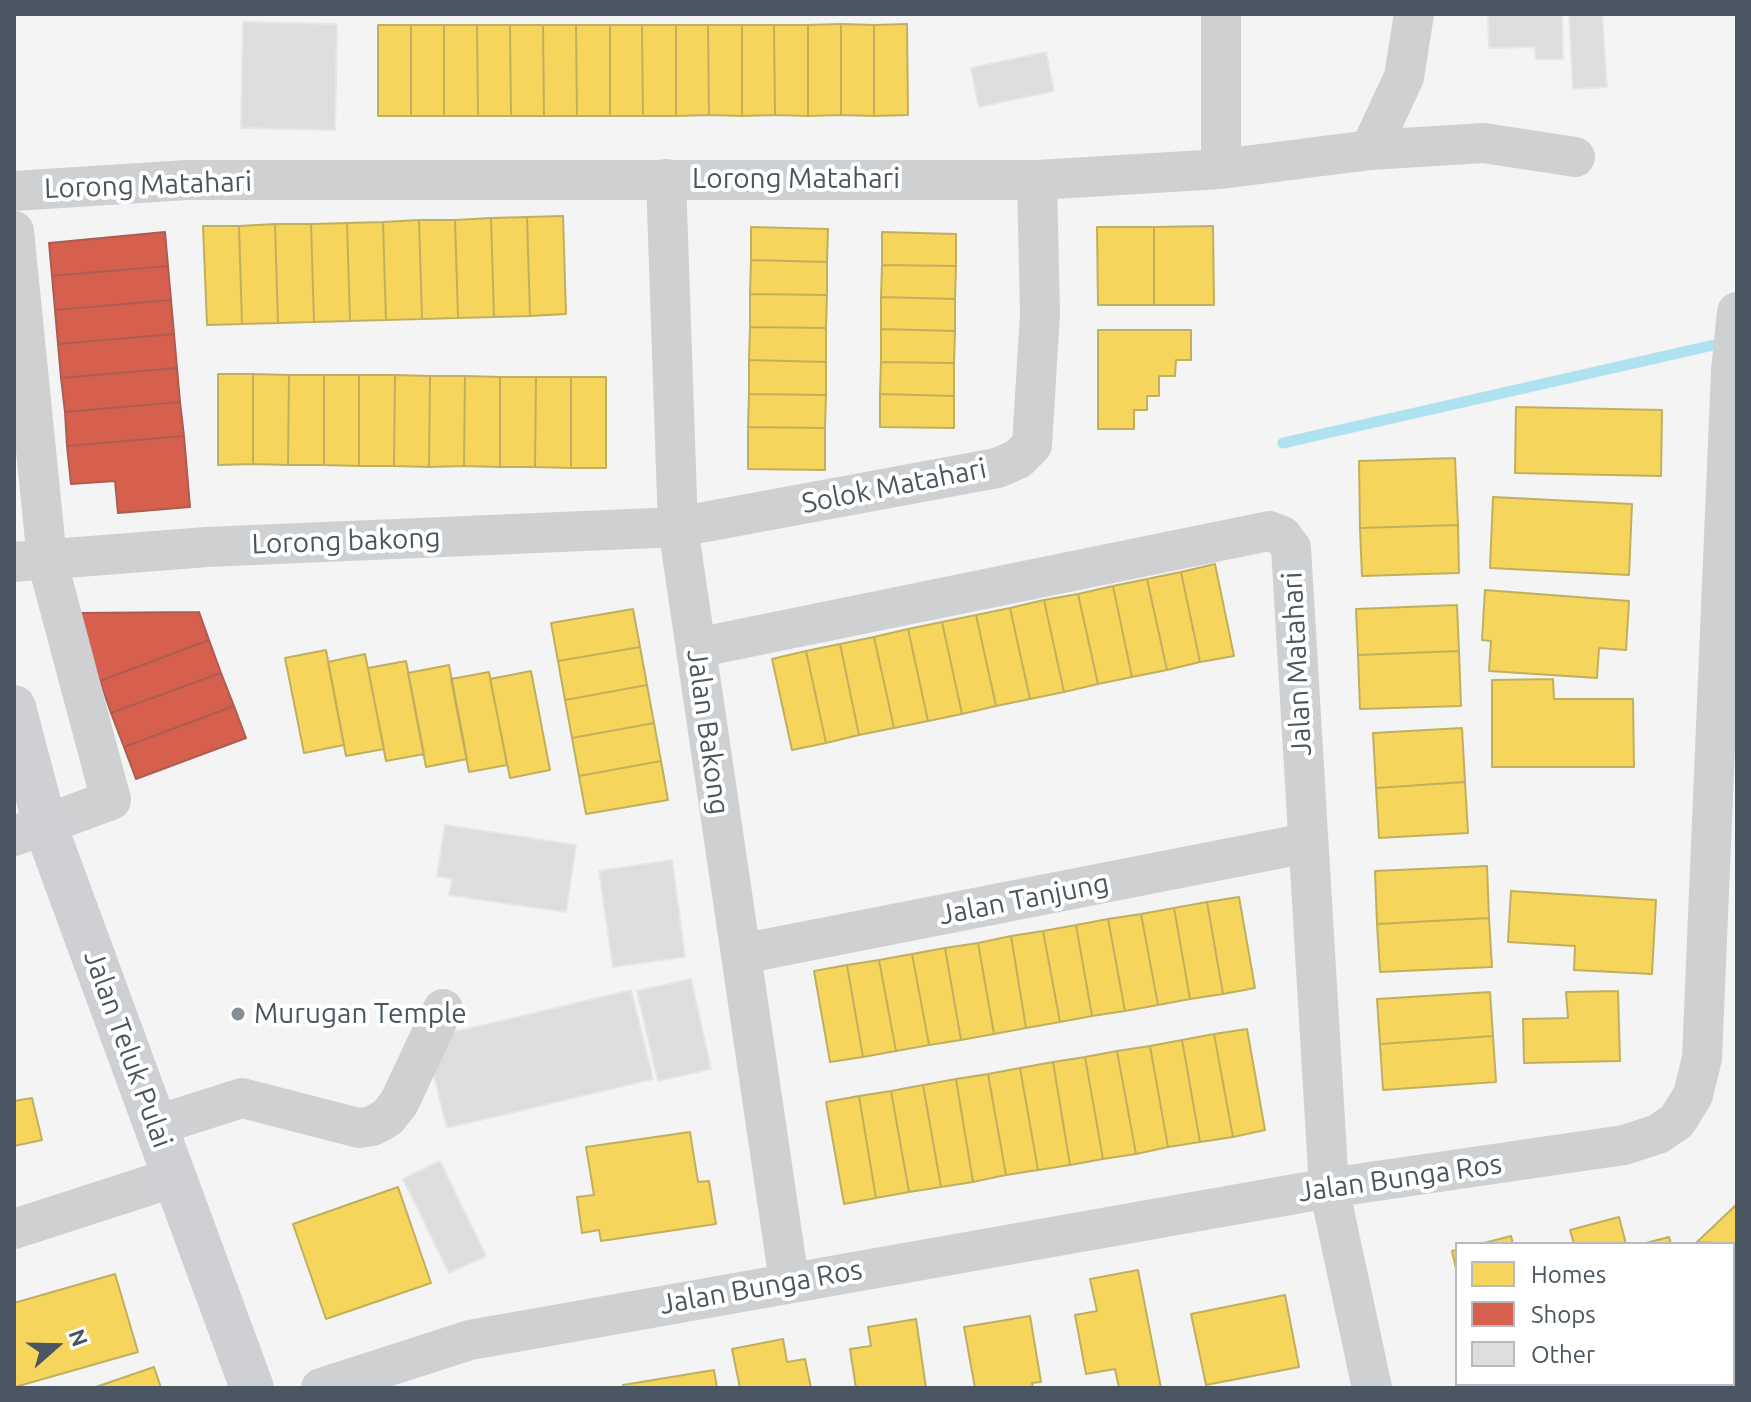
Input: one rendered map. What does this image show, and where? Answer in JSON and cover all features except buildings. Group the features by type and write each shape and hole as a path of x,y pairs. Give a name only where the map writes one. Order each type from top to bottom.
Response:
{"main road":[{"name":"Jalan Teluk Pulai","path":"14,707 30,830 157,1125 252,1388"}],"street":[{"path":"1221,14 1221,169"},
{"path":"1370,150 1404,77 1414,14"},
{"name":"Lorong Matahari","path":"14,191 187,180 1037,180 1221,169 1370,150 1484,143 1575,157"},
{"name":"Jalan Bakong","path":"666,179 678,527 789,1281"},
{"name":"Solok Matahari","path":"678,527 997,468 1018,459 1032,445 1037,388 1040,314 1037,180"},
{"path":"14,231 31,561 111,800 30,830"},
{"name":"Jalan Bunga Ros","path":"321,1388 470,1340 789,1281 1329,1188 1624,1145 1658,1134 1677,1121 1693,1095 1702,1058 1731,371 1737,312"},
{"name":"Lorong bakong","path":"31,561 207,547 678,527"},
{"name":"Jalan Matahari","path":"696,648 1269,531 1282,536 1291,548 1329,1188 1372,1388"},
{"name":"Jalan Tanjung","path":"741,954 1307,843"},
{"path":"157,1125 242,1098 359,1128 372,1126 387,1118 399,1103 443,1009"},
{"path":"14,1229 175,1177"}],"waterway":[{"path":"1283,443 1727,342"}],"place":[{"name":"Murugan Temple","path":"238,1014"}]}
